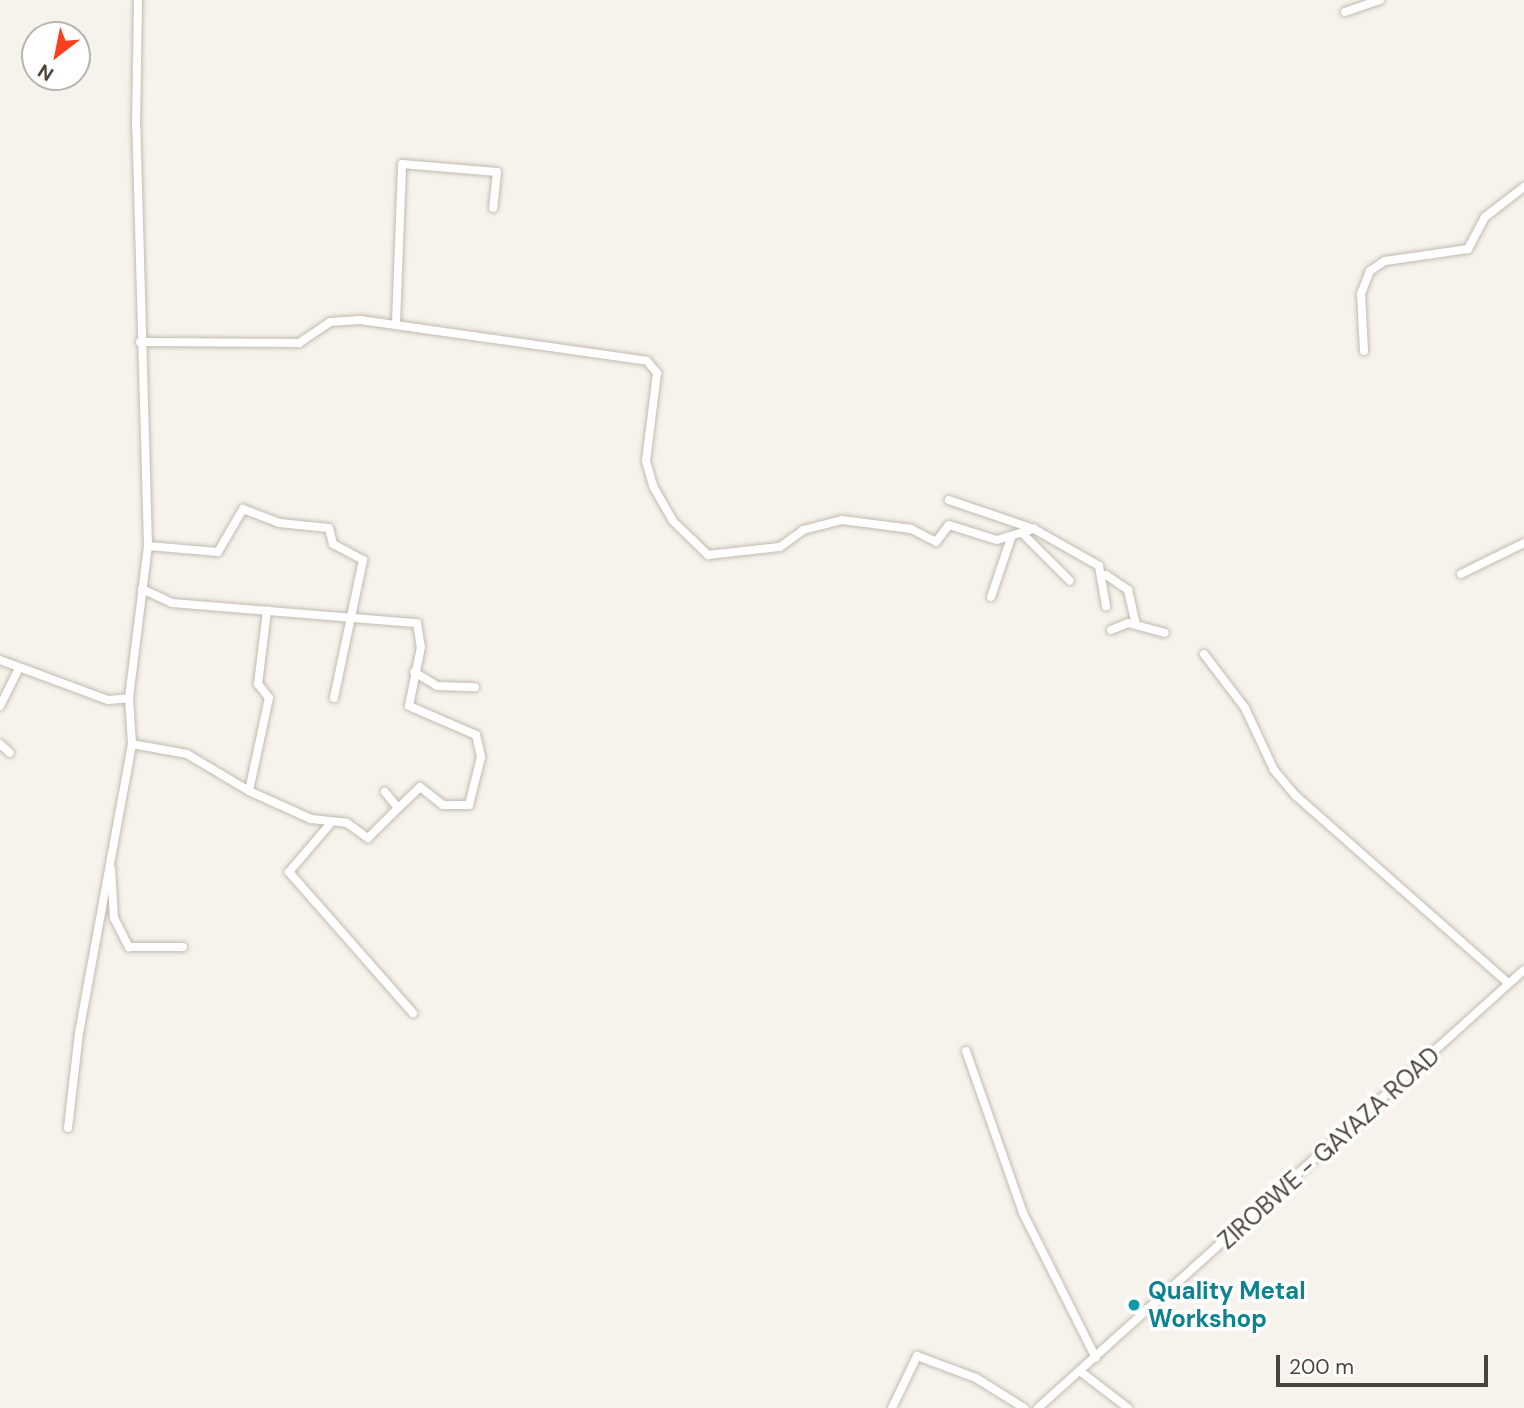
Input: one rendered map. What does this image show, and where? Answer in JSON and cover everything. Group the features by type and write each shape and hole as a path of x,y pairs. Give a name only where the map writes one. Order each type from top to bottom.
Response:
{"street":[{"path":"68,1128 132,744 129,698 148,546 140,342 138,0"},
{"path":"1345,12 1380,0"},
{"path":"396,323 402,164 497,172 493,208"},
{"path":"1364,351 1361,295 1370,271 1385,261 1468,249 1485,217 1524,187"},
{"path":"140,342 299,342 330,322 396,323 654,365 646,461 653,486 673,521 708,555 779,547 803,530 842,520 911,529 936,542 949,525 1011,538 1034,529"},
{"path":"948,500 1034,529 1089,555 1106,575 1128,590 1136,624"},
{"path":"148,546 218,552 243,509 279,523 329,528 333,544 363,560 346,618 334,698"},
{"path":"1024,534 1070,581"},
{"path":"991,597 1011,538"},
{"path":"1461,574 1524,542"},
{"path":"1106,575 1106,606"},
{"path":"132,744 187,754 249,791 330,824 347,823 374,838 398,808 420,787 443,805 469,806 481,757 476,735 409,706 421,647 417,623 172,603 142,589"},
{"path":"249,791 269,698 258,684 267,611"},
{"path":"1111,630 1136,624 1165,633"},
{"path":"1204,654 1245,708 1274,769 1296,796 1508,983"},
{"path":"0,660 108,700 129,698"},
{"path":"0,706 19,668"},
{"path":"414,672 437,686 475,687"},
{"path":"0,744 10,753"},
{"path":"385,792 398,808"},
{"path":"330,824 289,872 413,1013"},
{"path":"111,865 114,918 129,947 183,947"},
{"name":"ZIROBWE - GAYAZA ROAD","path":"1038,1408 1524,970"},
{"path":"966,1051 1023,1213 1096,1358"},
{"path":"892,1408 917,1356 976,1378 1024,1408"},
{"path":"1081,1372 1128,1408"}],"place":[{"name":"Quality Metal Workshop","path":"1134,1305"}]}
